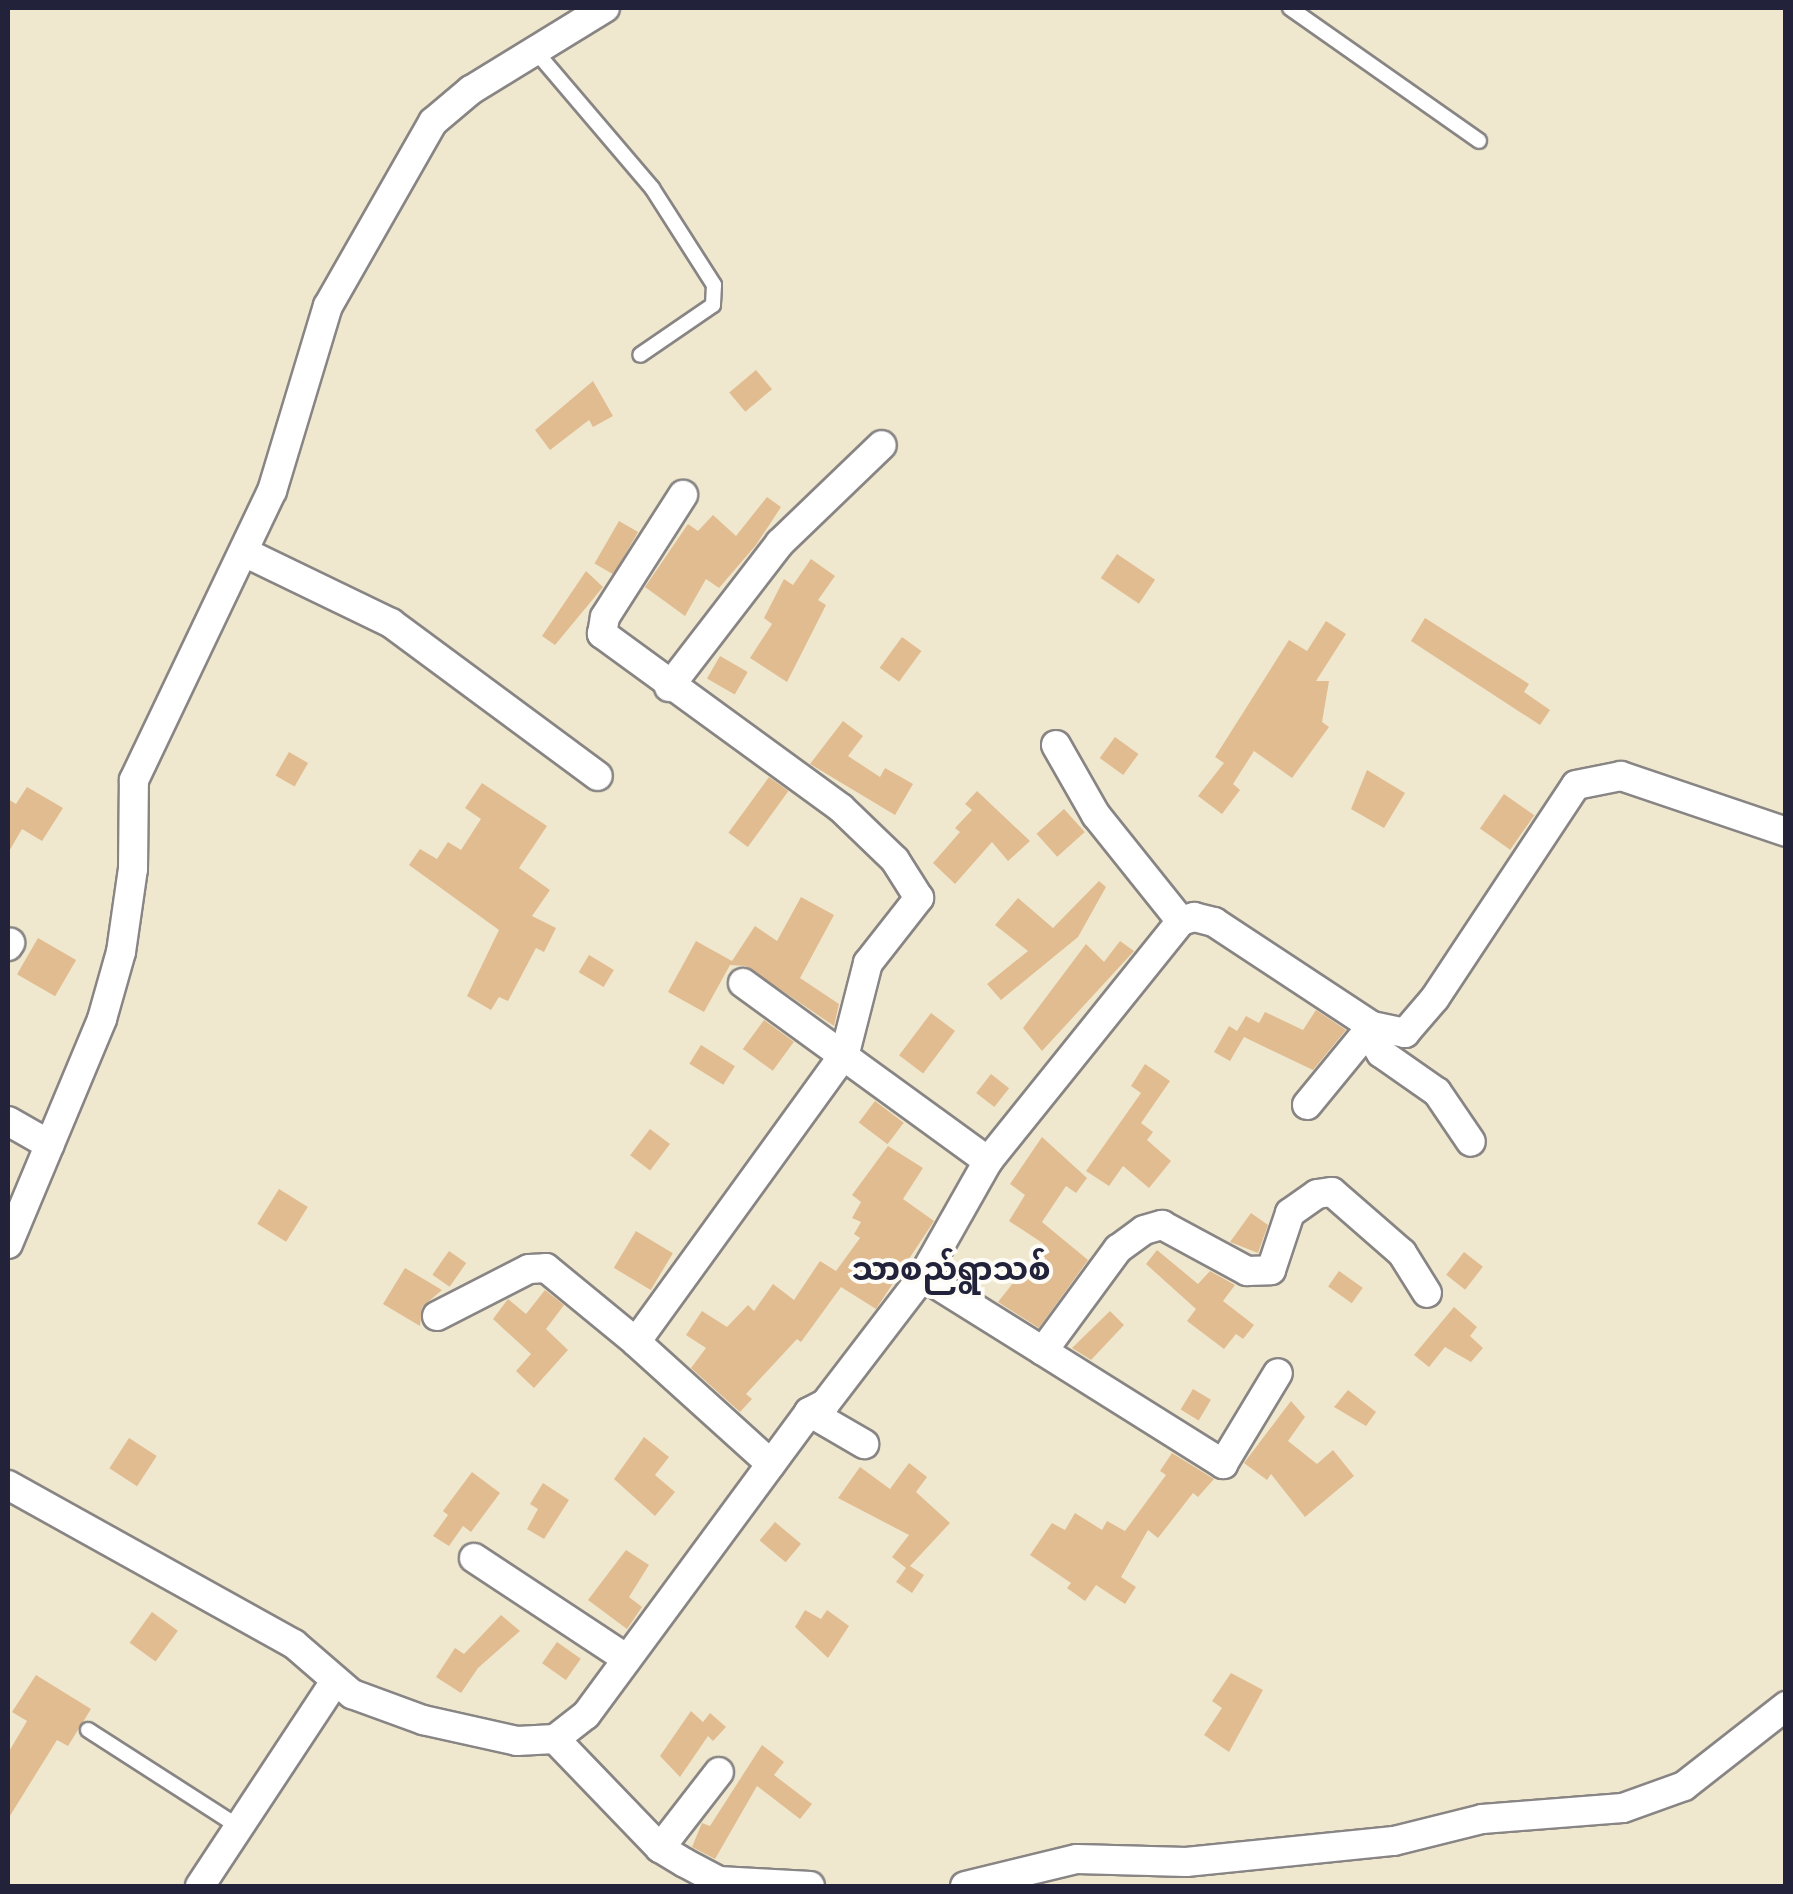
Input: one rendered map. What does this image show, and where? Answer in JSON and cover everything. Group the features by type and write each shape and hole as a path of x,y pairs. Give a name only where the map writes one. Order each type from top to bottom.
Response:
{"street":[{"path":"8,1244 102,1020 122,952 132,869 134,780 246,552 328,306 409,153 471,90 538,54 606,8"},
{"path":"670,688 780,543 882,444"},
{"path":"636,1342 845,1053 868,963 919,898 896,860 841,808 670,688 602,634 605,617 683,495"},
{"path":"246,552 391,623 598,776"},
{"path":"1056,745 1096,815 1181,921"},
{"path":"8,1485 294,1644 334,1683 423,1720 517,1741 555,1739 586,1715 809,1412 826,1404 923,1276 988,1161 1181,921 1194,916 1214,922 1370,1028 1405,1033 1436,998 1576,785 1594,777 1622,776 1786,832"},
{"path":"743,983 845,1053 988,1161"},
{"path":"1307,1105 1370,1028"},
{"path":"1370,1028 1381,1054 1437,1092 1471,1142"},
{"path":"8,1121 50,1146"},
{"path":"1042,1351 1118,1250 1144,1230 1162,1224 1246,1272 1272,1270 1290,1213 1317,1194 1332,1192 1349,1203 1402,1254 1426,1294"},
{"path":"437,1316 530,1269 546,1268 636,1342 770,1464"},
{"path":"923,1276 1224,1464 1278,1373"},
{"path":"809,1412 864,1444"},
{"path":"474,1558 627,1659"},
{"path":"200,1886 334,1683"},
{"path":"965,1886 1077,1859 1186,1862 1394,1841 1482,1819 1623,1808 1684,1786 1786,1706"},
{"path":"555,1739 660,1848 719,1882 810,1886"},
{"path":"660,1848 719,1772"}],"lane":[{"path":"1290,8 1479,141"},
{"path":"538,54 652,188 714,285 713,305 640,355"},
{"path":"88,1730 239,1826"}],"building":[{"path":"756,370 772,389 745,412 729,392"},
{"path":"593,381 613,416 593,427 589,420 550,450 535,430"},
{"path":"767,497 781,507 756,545 719,588 706,579 685,616 645,587 688,524 698,531 713,515 736,536"},
{"path":"619,521 638,532 614,574 594,563"},
{"path":"1117,554 1155,580 1139,604 1101,578"},
{"path":"811,559 835,576 818,600 826,605 787,682 750,658 772,624 764,618 784,579 793,585"},
{"path":"586,571 603,587 555,645 542,636"},
{"path":"1425,618 1529,684 1524,692 1550,710 1540,725 1411,641"},
{"path":"1326,621 1346,634 1316,681 1329,681 1322,722 1329,727 1292,778 1254,751 1233,784 1240,790 1222,814 1198,796 1224,763 1215,757 1289,640 1307,651"},
{"path":"902,637 921,651 899,682 880,668"},
{"path":"720,656 748,672 735,695 707,679"},
{"path":"843,721 863,736 848,756 880,777 885,768 913,784 895,815 810,764"},
{"path":"1115,737 1138,754 1123,775 1100,758"},
{"path":"289,752 308,763 295,786 276,775"},
{"path":"1367,770 1405,793 1384,828 1351,809"},
{"path":"769,777 788,791 748,847 728,833"},
{"path":"482,783 547,826 519,868 550,890 532,916 556,928 544,952 536,948 508,1001 499,997 491,1010 467,996 499,930 409,865 420,849 437,859 448,842 461,850 481,819 465,808"},
{"path":"27,787 63,808 42,841 22,829 8,853 8,799 16,804"},
{"path":"977,791 1030,841 1008,861 992,842 955,884 933,863 960,832 955,828 972,810 965,804"},
{"path":"1504,794 1534,815 1510,850 1480,828"},
{"path":"1064,809 1085,832 1057,857 1037,834"},
{"path":"1099,881 1106,887 1078,937 1001,1000 987,984 1028,951 995,925 1018,898 1053,928"},
{"path":"801,897 834,915 800,978 839,1004 834,1026 746,966 730,965 704,1012 668,992 696,941 732,961 755,926 777,941"},
{"path":"38,938 76,960 55,996 17,974"},
{"path":"1120,941 1134,951 1042,1051 1023,1028 1086,944 1104,962"},
{"path":"589,955 614,970 604,987 579,972"},
{"path":"1316,1010 1346,1030 1313,1070 1244,1037 1230,1061 1214,1052 1229,1026 1237,1031 1246,1016 1259,1023 1265,1012 1303,1030"},
{"path":"931,1013 955,1031 923,1073 899,1055"},
{"path":"764,1020 794,1042 773,1071 743,1049"},
{"path":"701,1045 735,1066 723,1085 689,1064"},
{"path":"1145,1064 1170,1081 1141,1123 1153,1132 1147,1140 1171,1161 1149,1188 1123,1166 1109,1186 1086,1171 1141,1093 1131,1086"},
{"path":"991,1074 1009,1088 994,1107 976,1093"},
{"path":"875,1101 904,1123 888,1144 859,1123"},
{"path":"650,1129 670,1144 650,1170 630,1155"},
{"path":"1042,1137 1087,1178 1076,1193 1066,1186 1042,1222 1088,1260 1039,1328 998,1302 1044,1244 1009,1221 1025,1195 1010,1184"},
{"path":"888,1146 923,1168 903,1199 934,1221 876,1309 841,1287 801,1342 797,1339 746,1394 752,1399 740,1412 691,1368 706,1348 686,1335 702,1311 727,1327 748,1305 754,1311 773,1284 794,1300 820,1261 836,1271 860,1238 854,1234 861,1222 852,1218 861,1202 852,1195"},
{"path":"279,1189 308,1207 286,1242 257,1224"},
{"path":"1251,1213 1268,1225 1258,1253 1230,1242"},
{"path":"636,1231 673,1253 651,1290 614,1268"},
{"path":"1157,1250 1198,1284 1210,1271 1235,1285 1223,1301 1254,1325 1243,1339 1236,1334 1224,1349 1187,1321 1196,1309 1146,1264"},
{"path":"449,1251 466,1263 450,1287 432,1275"},
{"path":"1464,1252 1483,1267 1465,1290 1446,1275"},
{"path":"405,1268 442,1290 422,1307 420,1326 383,1304"},
{"path":"1339,1271 1363,1288 1352,1303 1328,1287"},
{"path":"545,1290 564,1305 546,1329 568,1350 534,1388 516,1371 531,1354 493,1319 508,1299 526,1314"},
{"path":"1454,1307 1477,1327 1470,1336 1483,1348 1471,1362 1445,1347 1429,1367 1414,1355"},
{"path":"1110,1311 1124,1325 1091,1360 1072,1348"},
{"path":"1193,1389 1211,1400 1199,1420 1181,1410"},
{"path":"1348,1390 1376,1412 1366,1426 1334,1407"},
{"path":"1291,1401 1305,1417 1288,1441 1317,1464 1333,1450 1354,1476 1305,1517 1271,1474 1267,1480 1244,1463"},
{"path":"644,1437 669,1457 655,1475 675,1492 655,1516 614,1479"},
{"path":"129,1438 157,1456 137,1486 109,1468"},
{"path":"1172,1453 1214,1479 1198,1497 1193,1493 1158,1538 1148,1530 1121,1577 1136,1587 1125,1604 1096,1585 1085,1601 1067,1588 1071,1583 1030,1555 1052,1523 1065,1530 1075,1513 1102,1530 1107,1521 1125,1531 1166,1475 1160,1471"},
{"path":"909,1463 927,1477 916,1492 950,1523 910,1566 924,1575 912,1593 896,1582 906,1568 892,1557 909,1535 838,1498 860,1467 890,1489"},
{"path":"472,1472 500,1493 471,1532 463,1526 449,1546 433,1536 448,1515 443,1511"},
{"path":"543,1483 569,1500 544,1539 527,1529 538,1509 530,1504"},
{"path":"775,1522 801,1544 786,1562 760,1540"},
{"path":"626,1550 649,1565 629,1597 642,1607 627,1629 588,1600"},
{"path":"805,1610 821,1619 827,1610 849,1626 828,1658 795,1627"},
{"path":"152,1612 178,1631 156,1662 130,1643"},
{"path":"501,1615 520,1631 478,1668 461,1693 436,1677 455,1648 464,1654"},
{"path":"557,1642 581,1659 566,1680 542,1663"},
{"path":"1231,1673 1263,1690 1229,1752 1204,1735 1222,1708 1212,1701"},
{"path":"36,1675 91,1709 68,1746 57,1740 8,1819 8,1753 27,1721 12,1712"},
{"path":"691,1711 703,1722 710,1713 726,1727 713,1741 708,1736 680,1777 660,1756"},
{"path":"762,1745 784,1762 774,1775 812,1804 800,1819 757,1786 715,1859 692,1847 702,1823 710,1826"}],"district":[{"name":"သာစည်ရွာသစ်","path":"951,1271"}]}
